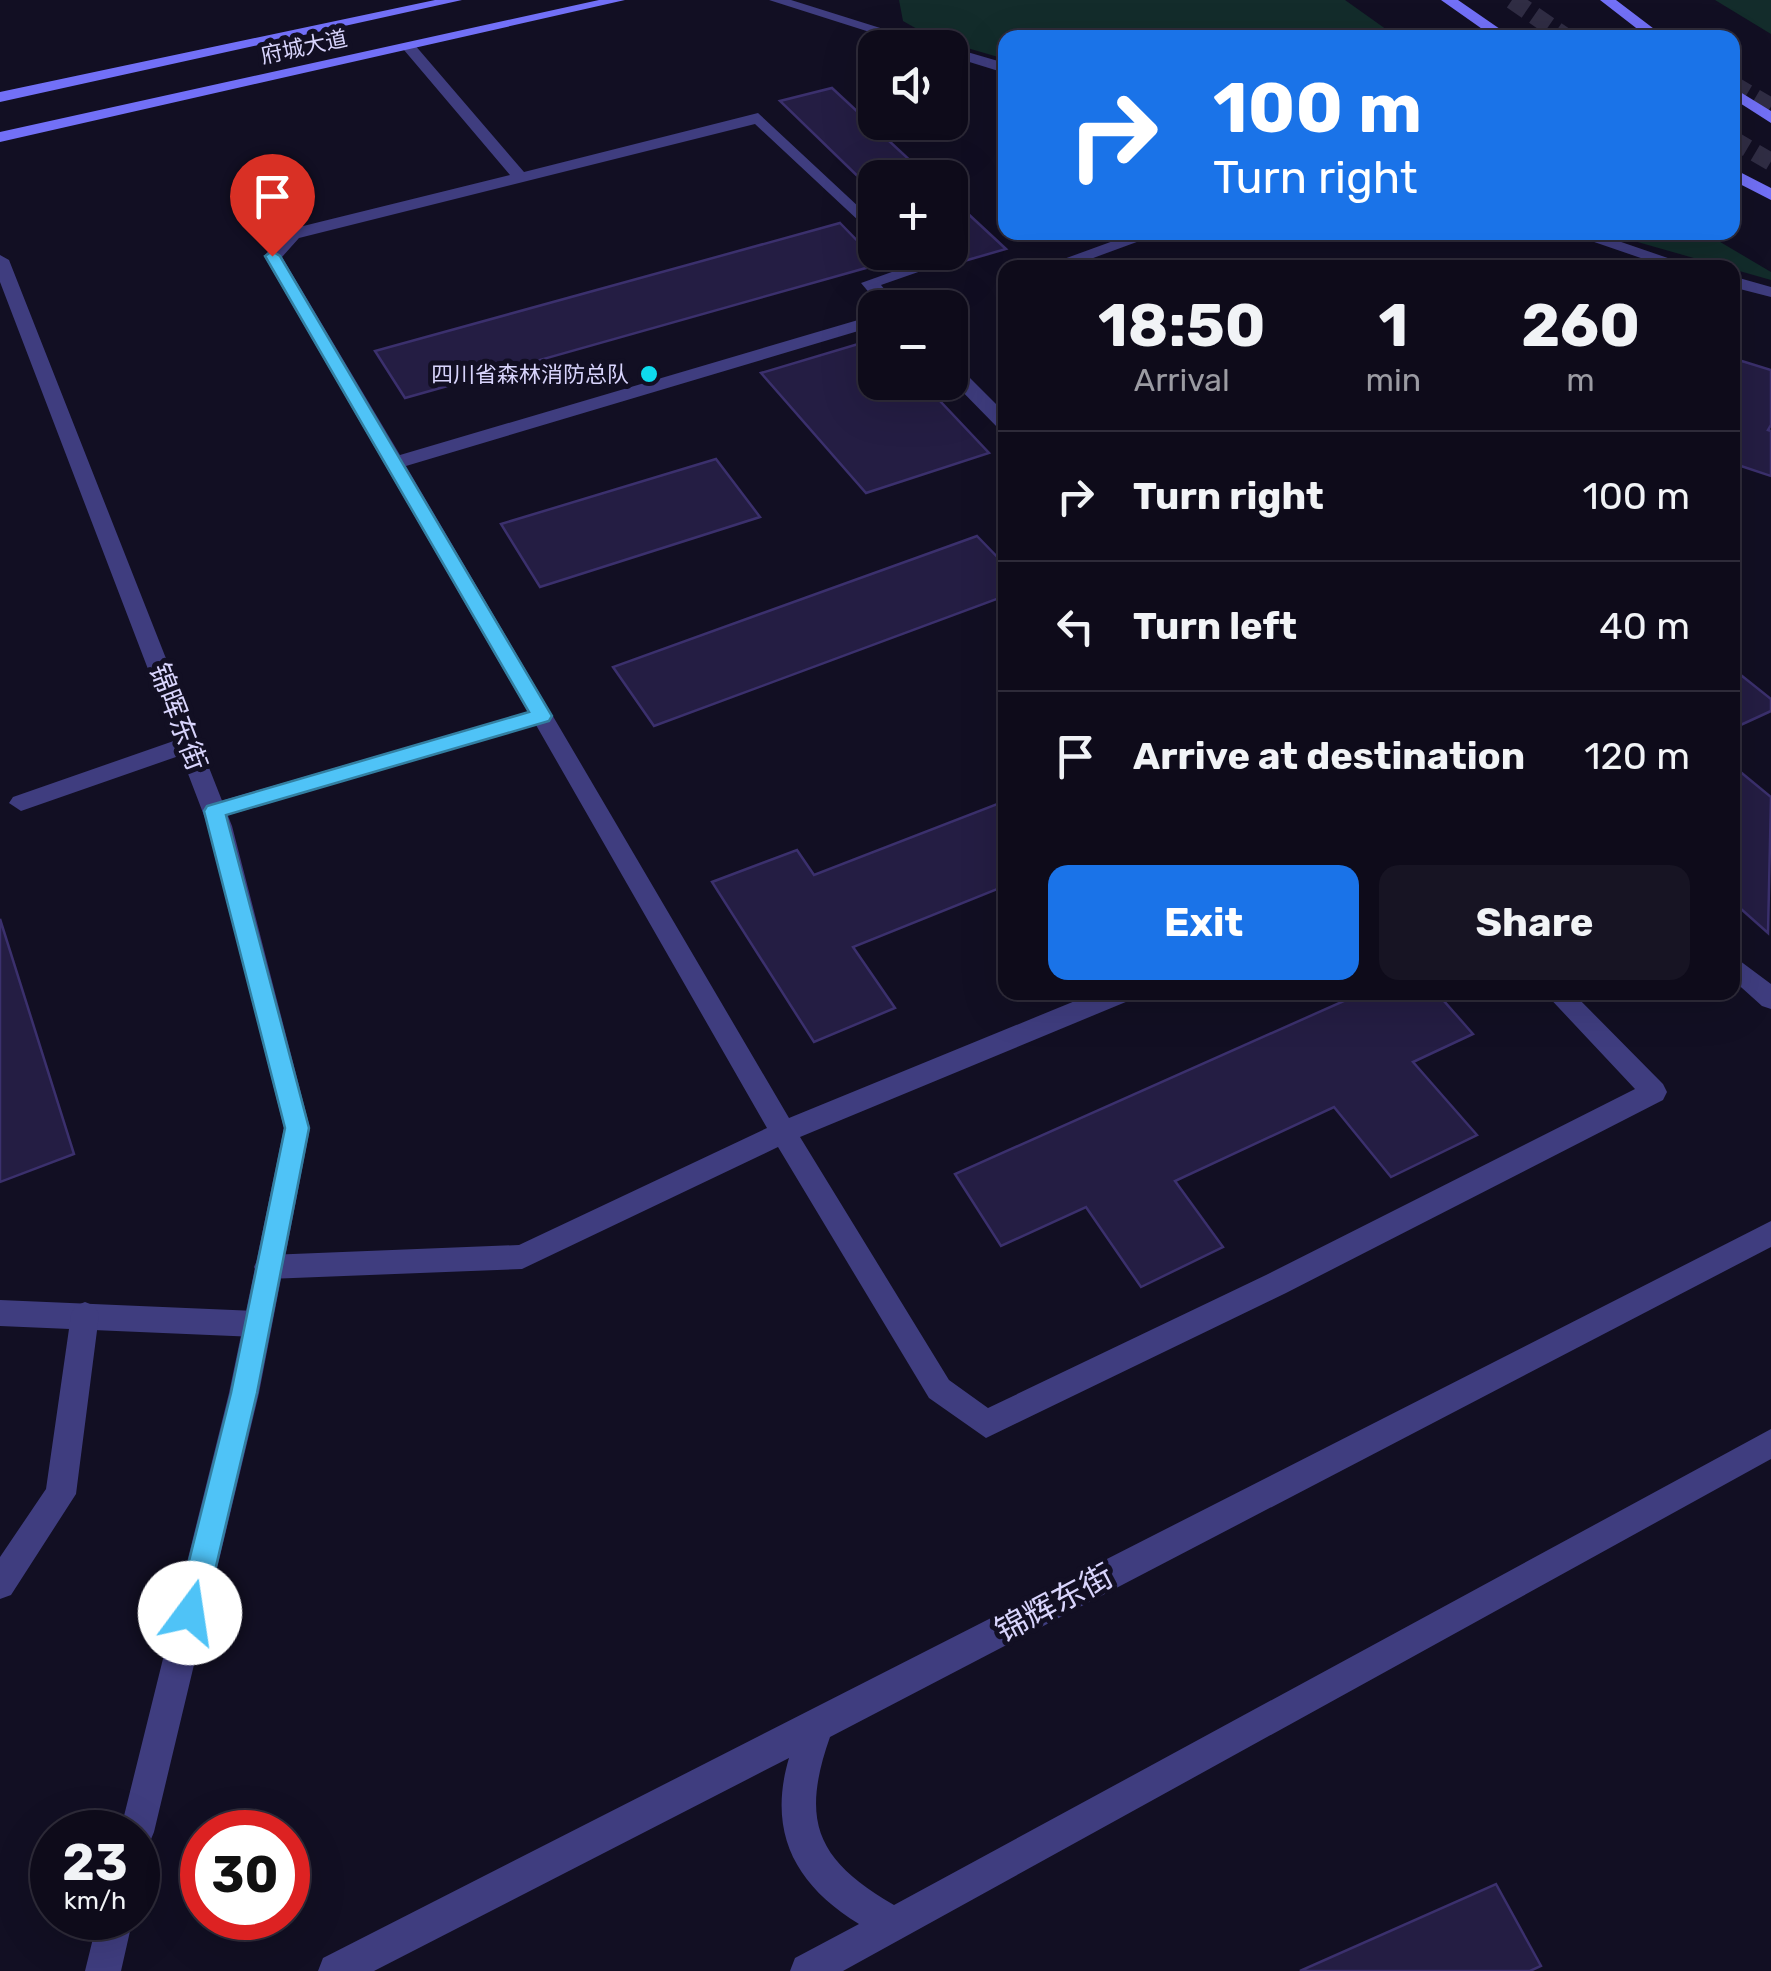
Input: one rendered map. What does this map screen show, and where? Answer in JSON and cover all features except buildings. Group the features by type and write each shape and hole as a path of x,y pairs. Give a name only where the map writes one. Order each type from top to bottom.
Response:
{"main road":[{"name":"府城大道","path":"0,97 455,0"},
{"name":"府城大道","path":"0,137 618,0"},
{"path":"1448,0 1494,30"},
{"path":"1607,0 1648,30"},
{"path":"1740,97 1771,118"},
{"path":"1740,178 1771,195"}],"street":[{"path":"776,0 877,30"},
{"path":"409,47 520,176"},
{"path":"968,57 998,66"},
{"path":"858,215 758,118 293,234 272,256 783,1132 939,1389 986,1424 1276,1284 1654,1092 1564,1000"},
{"path":"1072,260 1132,240"},
{"path":"1599,240 1663,260"},
{"name":"锦晖东街","path":"0,260 215,811 297,1128 244,1393 141,1810"},
{"path":"876,290 870,283 915,270"},
{"path":"1740,282 1771,292"},
{"path":"394,463 858,325"},
{"path":"968,386 998,417"},
{"path":"215,811 542,716"},
{"path":"21,803 188,744"},
{"path":"1740,971 1771,999"},
{"path":"268,1267 522,1257 783,1132 1105,1000"},
{"name":"锦辉东街","path":"336,1971 1771,1233"},
{"path":"0,1313 256,1324"},
{"path":"0,1584 61,1494 84,1315"},
{"path":"808,1971 1771,1442"},
{"path":"817,1726 800,1768 797,1821 812,1866 848,1900 894,1924"},
{"path":"103,1971 111,1940"}],"green space":[{"path":"899,0 1345,0 1387,30 998,30 998,57 968,48 968,30 919,30 903,21"},
{"path":"1715,0 1771,0 1771,34"},
{"path":"1631,240 1717,240 1771,272 1771,280 1740,271 1740,260 1701,260"}],"tunnel":[{"path":"1512,0 1555,30"},
{"path":"1740,89 1771,107"},
{"path":"1740,144 1771,162"}],"place":[{"name":"四川省森林消防总队","path":"649,374"}],"route":[{"path":"190,1613 244,1393 297,1128 215,811 542,716 272,256"}]}
